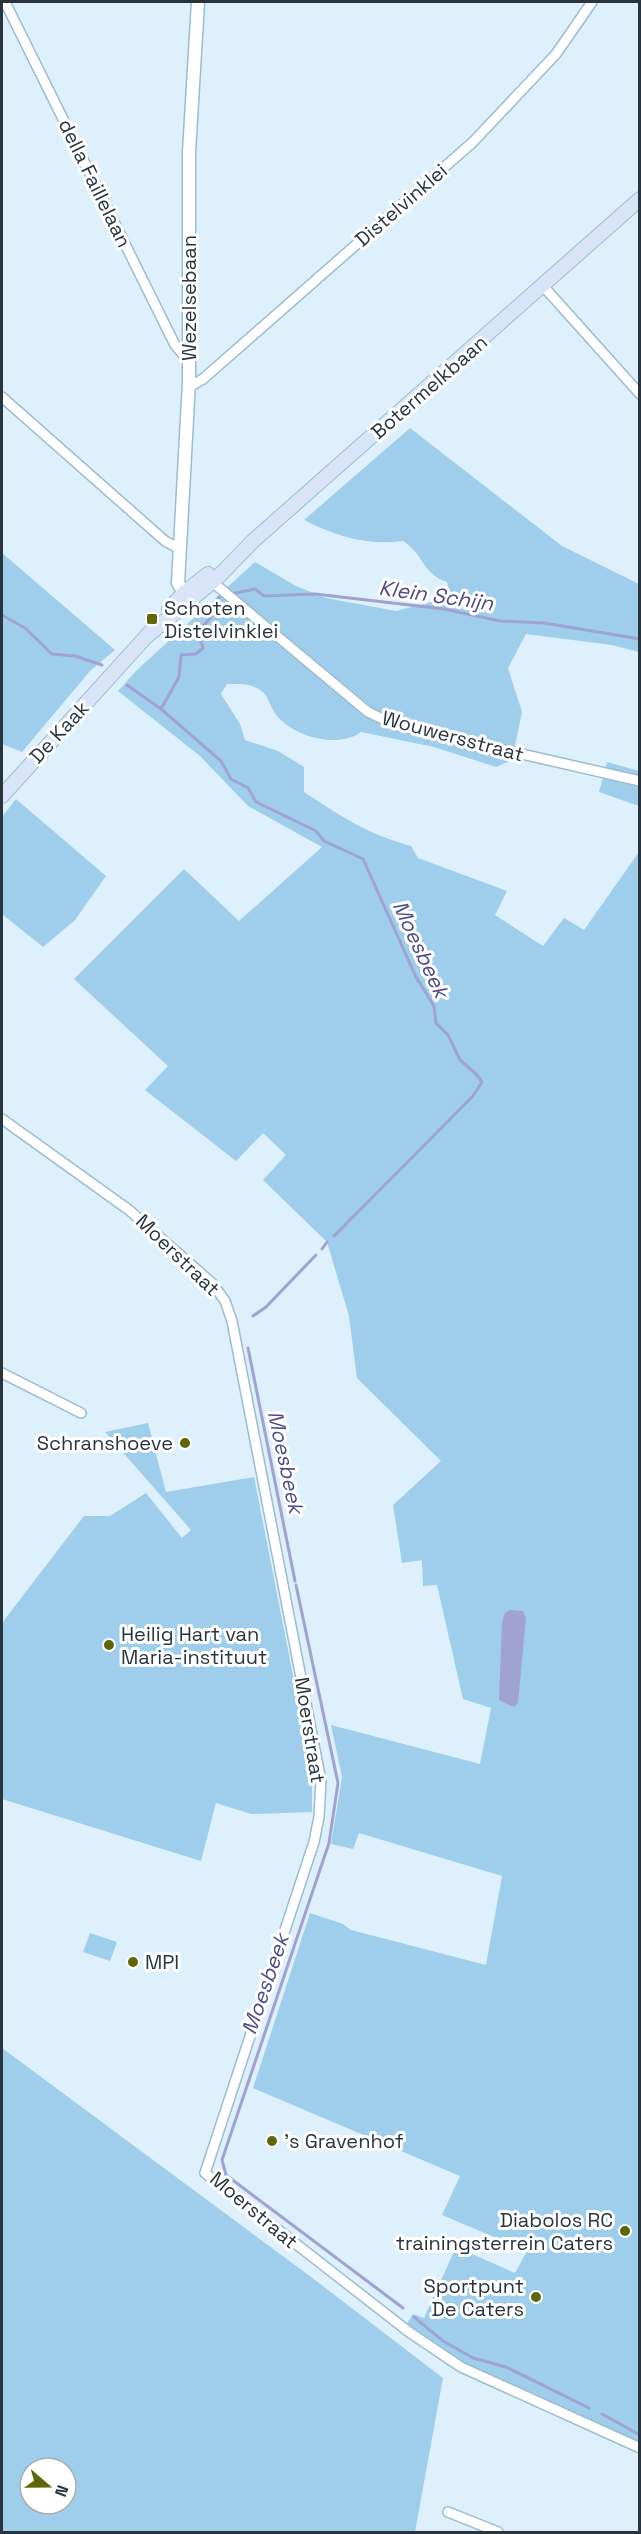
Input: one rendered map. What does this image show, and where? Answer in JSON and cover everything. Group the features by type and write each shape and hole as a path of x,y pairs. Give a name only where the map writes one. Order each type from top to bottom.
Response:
{"main road":[{"name":"Botermelkbaan","path":"148,634 544,287 639,199"},
{"name":"Botermelkbaan","path":"604,233 639,206"},
{"name":"Botermelkbaan","path":"117,669 184,593 209,579"},
{"name":"De Kaak","path":"2,796 117,669"}],"street":[{"name":"della Faillelaan","path":"5,2 175,345 189,362"},
{"name":"Wezelsebaan","path":"184,593 178,583 189,387 189,152 198,2"},
{"name":"Distelvinklei","path":"189,387 203,379 473,142 556,54 592,2"},
{"path":"544,287 639,394"},
{"path":"2,397 165,542 180,549"},
{"name":"Wouwersstraat","path":"209,579 368,712 395,724 639,781"},
{"name":"Moerstraat","path":"2,1119 129,1210 213,1284 225,1301 232,1321 286,1596 321,1780 319,1817 314,1842 205,2173 409,2332 460,2367 639,2448"},
{"path":"4,1374 81,1413"},
{"path":"448,2512 498,2532"}],"shaded area":[{"path":"410,428 562,546 639,584 639,652 612,645 526,634 508,668 522,712 512,760 496,767 434,747 361,732 341,740 305,735 294,730 277,716 265,694 255,687 227,684 221,694 240,724 245,740 278,751 304,767 304,792 367,830 411,846 418,858 507,891 495,915 543,946 564,918 584,930 639,852 639,2442 461,2363 406,2325 413,2314 424,2318 456,2247 515,2273 527,2251 442,2215 460,2176 253,2088 310,1913 343,1924 351,1930 486,1965 502,1876 359,1833 353,1849 331,1844 342,1777 331,1725 480,1764 491,1708 463,1699 437,1585 423,1586 422,1560 402,1563 393,1505 441,1461 357,1378 349,1316 327,1242 263,1180 286,1155 263,1133 236,1161 145,1090 168,1066 74,979 184,869 239,921 322,847 248,806 200,756 118,691 137,670 255,562 296,586 326,598 396,611 451,597 447,582 433,574 410,546 403,541 364,541 328,531 304,520"},
{"path":"2,553 115,650 90,671 22,752 2,744"},
{"path":"607,762 639,771 639,806 599,792"},
{"path":"16,799 106,876 75,920 43,947 2,914 2,817"},
{"name":"Heilig Hart van Maria-instituut","path":"148,1423 166,1492 254,1477 312,1772 312,1812 251,1814 216,1803 201,1861 2,1799 2,1624 5,1619 84,1516 110,1516 146,1493 182,1538 191,1530 105,1432"},
{"path":"510,1610 523,1611 526,1618 518,1703 514,1707 499,1700 502,1622 505,1613"},
{"path":"90,1933 117,1942 110,1961 83,1952"},
{"path":"2,2048 443,2378 415,2532 2,2532"}],"waterway":[{"name":"Klein Schijn","path":"231,594 255,589 264,596 315,594 444,609 500,621 544,623 640,639"},
{"name":"Klein Schijn","path":"127,685 161,709 179,677 181,655 196,654 203,648 198,632 213,615 219,597 222,596"},
{"name":"Klein Schijn","path":"2,615 25,628 52,654 75,656 102,665"},
{"name":"Moesbeek","path":"161,709 221,761 231,779 248,788 256,802 316,831 324,841 363,859 416,977 434,1006 436,1023 448,1035 460,1060 482,1082 473,1096 334,1236"},
{"name":"Moesbeek","path":"322,1249 327,1242"},
{"name":"Moesbeek","path":"253,1316 266,1307 316,1255"},
{"name":"Moesbeek","path":"248,1348 295,1581"},
{"name":"Moesbeek","path":"296,1585 338,1783 329,1843 222,2160 226,2175 403,2308"},
{"name":"Moesbeek","path":"414,2317 443,2341 473,2358 506,2367 589,2408"},
{"name":"Moesbeek","path":"602,2414 640,2435"}],"place":[{"name":"Schoten Distelvinklei","path":"152,619"},
{"name":"Schranshoeve","path":"185,1443"},
{"name":"Heilig Hart van Maria-instituut","path":"109,1645"},
{"name":"MPI","path":"133,1962"},
{"name":"'s Gravenhof","path":"272,2141"},
{"name":"Diabolos RC trainingsterrein Caters","path":"625,2231"},
{"name":"Sportpunt De Caters","path":"536,2297"}]}
